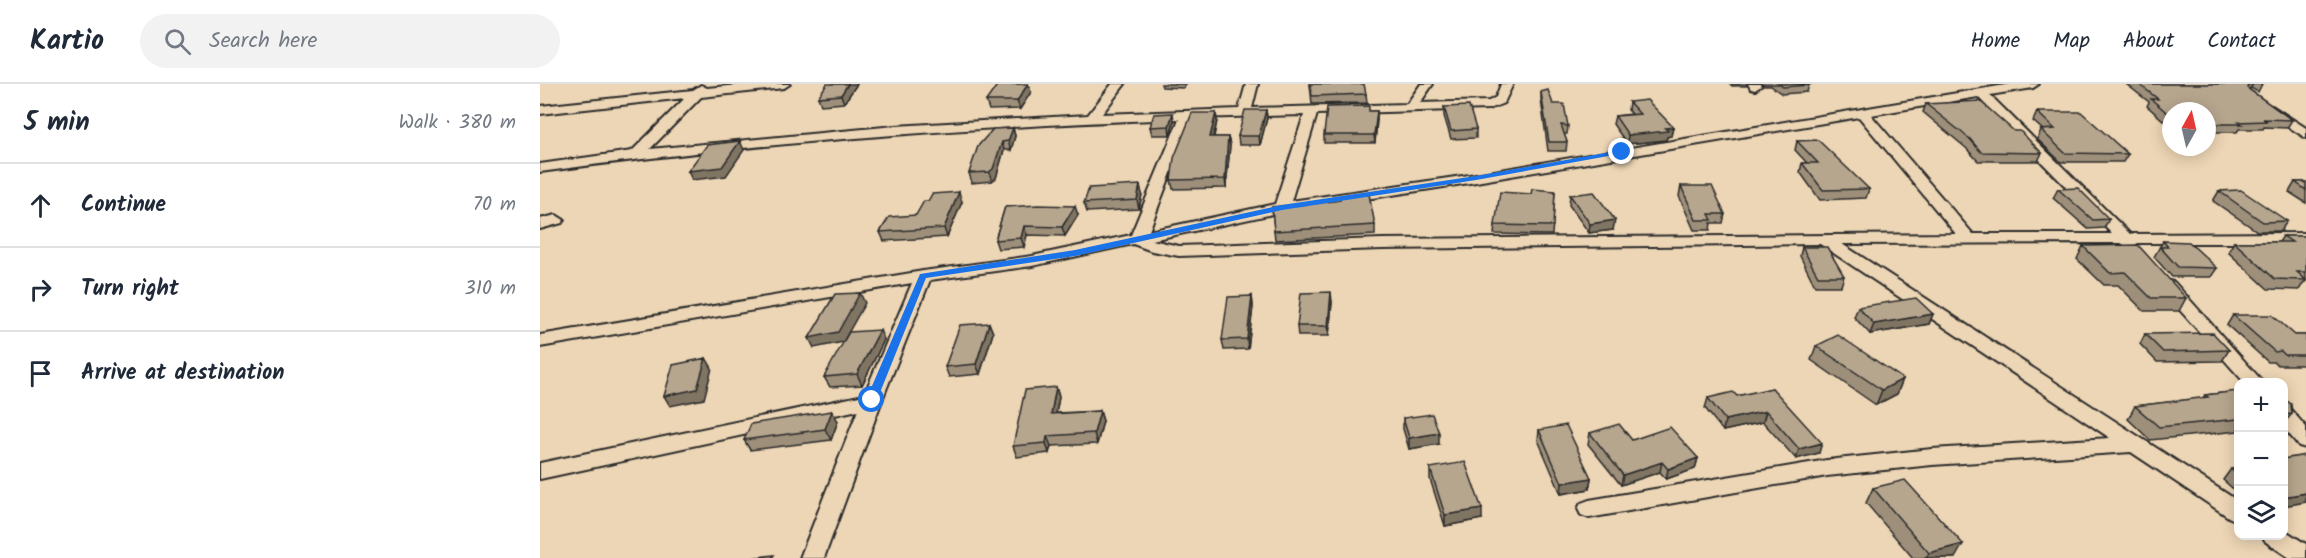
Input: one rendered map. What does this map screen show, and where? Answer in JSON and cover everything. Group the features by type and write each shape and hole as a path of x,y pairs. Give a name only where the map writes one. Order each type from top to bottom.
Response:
{"street":[{"path":"540,110 700,88 784,84"},
{"path":"1092,118 1119,84"},
{"path":"1244,114 1252,84"},
{"path":"1410,108 1427,84"},
{"path":"540,168 638,153 952,124 1498,104 1502,100 1507,84"},
{"path":"540,341 923,276 1032,261 1282,207 1476,178 2033,84"},
{"path":"638,153 700,88"},
{"path":"1981,93 2141,255"},
{"path":"2260,101 2306,134"},
{"path":"1282,207 1311,112"},
{"path":"1863,114 1969,239"},
{"path":"1137,240 1187,116"},
{"path":"540,224 556,220"},
{"path":"1137,240 1158,248 1200,251 1383,244 1824,239 2299,238 2306,251"},
{"path":"1824,239 2234,509"},
{"path":"2156,272 2250,378"},
{"path":"812,558 872,400 923,276"},
{"path":"540,471 872,400"},
{"path":"2288,421 2306,441"},
{"path":"1589,509 1827,468 1932,457 2134,444"},
{"path":"2280,540 2306,556"}],"building":[{"path":"827,84 848,84 841,95 818,97"},
{"path":"998,84 1028,84 1017,101 986,101"},
{"path":"1310,84 1364,84 1366,94 1312,96"},
{"path":"1779,84 1807,84 1809,85 1783,87"},
{"path":"2139,84 2249,84 2247,88 2292,120 2263,119 2267,121 2216,124 2216,102 2162,102 2162,108 2151,99 2158,99"},
{"path":"1548,90 1553,104 1564,104 1568,126 1561,125 1567,142 1549,142 1541,92"},
{"path":"1647,100 1673,127 1665,128 1668,131 1628,135 1615,116 1640,114 1629,102"},
{"path":"1980,101 2014,131 2020,131 2042,153 1981,152 1970,139 1926,104"},
{"path":"1369,106 1369,111 1377,111 1374,135 1324,135 1327,107"},
{"path":"1469,106 1476,129 1451,131 1444,107"},
{"path":"1245,110 1266,110 1259,136 1238,136"},
{"path":"2037,112 2081,112 2128,154 2065,153 2041,130 2055,129"},
{"path":"1173,113 1169,126 1150,127 1154,114"},
{"path":"1192,113 1216,113 1210,137 1228,137 1225,179 1171,180 1174,158"},
{"path":"1013,128 1008,141 1002,142 993,169 989,172 969,173 978,146 993,129"},
{"path":"1818,140 1869,189 1823,190 1802,163 1818,163 1797,141"},
{"path":"740,141 722,167 688,171 707,145"},
{"path":"2295,182 2306,182 2306,190"},
{"path":"1140,185 1137,200 1084,203 1089,188"},
{"path":"1681,186 1712,186 1725,214 1709,214 1712,220 1696,220"},
{"path":"2078,188 2109,219 2093,220 2058,189"},
{"path":"1532,189 1555,191 1553,226 1495,225 1500,192 1531,194"},
{"path":"2241,190 2287,221 2263,222 2219,191"},
{"path":"959,192 944,228 880,232 889,217 916,215 924,201 928,201 932,194"},
{"path":"1594,192 1615,220 1590,224 1570,195"},
{"path":"1369,194 1375,225 1274,231 1272,207 1318,203 1340,200 1339,196"},
{"path":"1075,206 1062,227 1024,226 1021,238 995,240 1005,207"},
{"path":"2283,236 2306,236 2306,272 2297,272 2306,280 2275,279 2234,242 2292,242"},
{"path":"2163,241 2189,242 2217,268 2178,267 2160,247 2168,247"},
{"path":"2138,245 2186,298 2151,298 2125,272 2110,273 2083,246"},
{"path":"1802,247 1827,247 1844,276 1818,276"},
{"path":"1331,292 1328,326 1297,326 1301,293"},
{"path":"860,293 838,332 809,338 835,294"},
{"path":"1252,296 1247,339 1222,340 1228,297"},
{"path":"1916,298 1933,314 1874,324 1858,307"},
{"path":"2233,315 2272,315 2295,335 2306,335 2306,355 2285,355 2281,351 2275,352"},
{"path":"989,323 976,364 945,367 960,325"},
{"path":"880,330 857,374 824,377 849,332"},
{"path":"2213,333 2229,350 2163,352 2145,334"},
{"path":"1838,335 1903,379 1882,390 1816,346"},
{"path":"706,358 697,389 664,396 673,365"},
{"path":"1056,387 1051,414 1100,411 1094,433 1047,436 1046,443 1013,446 1025,390"},
{"path":"1772,388 1822,443 1799,449 1766,411 1725,420 1708,398 1733,392 1737,396"},
{"path":"2234,391 2234,419 2159,427 2135,406 2208,397 2205,395"},
{"path":"2288,402 2291,404 2292,414 2288,414"},
{"path":"832,411 825,429 744,440 751,424"},
{"path":"1432,414 1439,433 1409,438 1403,418"},
{"path":"1619,424 1632,440 1670,427 1698,458 1668,469 1662,462 1623,475 1590,433"},
{"path":"1566,425 1591,478 1562,483 1539,430"},
{"path":"2306,455 2306,493 2288,496 2288,458"},
{"path":"1465,462 1482,509 1445,515 1430,468"},
{"path":"1905,480 1963,544 1929,553 1873,488"},
{"path":"774,555 772,558 750,558"}],"route":[{"path":"872,400 923,276 1075,253 1282,207 1476,178 1622,152"}]}
